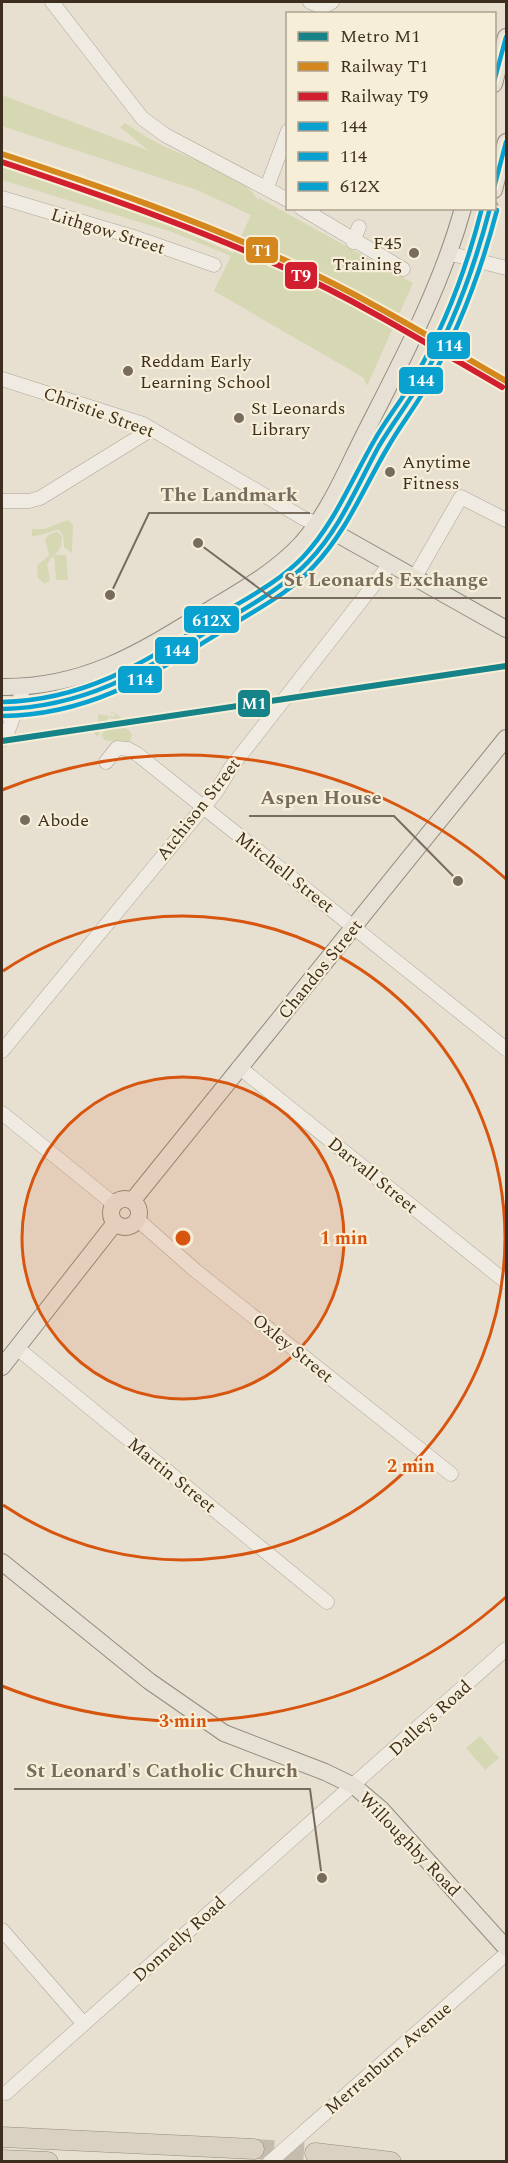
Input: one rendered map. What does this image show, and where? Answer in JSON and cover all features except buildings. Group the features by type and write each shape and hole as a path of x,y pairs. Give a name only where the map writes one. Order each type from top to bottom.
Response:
{"highway":[{"path":"2,2137 254,2149"},
{"path":"315,2153 391,2162"},
{"path":"2,2160 48,2162"}],"main road":[{"path":"496,80 507,37"},
{"path":"496,186 507,142"},
{"path":"2,687 24,687 77,678 115,665 147,649 274,569 317,524 395,374 448,253 462,210"},
{"path":"9,710 77,700 144,670 285,583 308,562 333,531 390,428 426,373 477,260 490,210"},
{"name":"Christie Street","path":"317,524 507,629"},
{"name":"Chandos Street","path":"133,1200 507,738"},
{"path":"125,1198 133,1200 140,1211 138,1220 127,1227 115,1223 111,1212 114,1204 125,1198"},
{"path":"2,1367 115,1223"},
{"name":"Willoughby Road","path":"2,1562 149,1681 224,1733 325,1772 354,1786 381,1809 507,1948"}],"street":[{"path":"52,2 142,118 165,135 286,199"},
{"path":"315,7 327,6 332,2"},
{"path":"267,187 286,136"},
{"name":"Lithgow Street","path":"2,198 137,238 214,265"},
{"path":"304,210 353,242 403,269"},
{"path":"353,242 359,227"},
{"path":"448,253 507,268"},
{"name":"Christie Street","path":"2,379 107,411 152,429 317,524"},
{"path":"2,501 29,501 40,498 152,429"},
{"path":"415,578 461,497 507,520"},
{"name":"Atchison Street","path":"2,1051 203,808 222,784 232,766 390,564"},
{"path":"2,740 9,710 24,687"},
{"name":"Mitchell Street","path":"106,762 117,748 128,749 136,754 507,1049"},
{"name":"Darvall Street","path":"239,1067 507,1282"},
{"path":"2,1113 114,1204"},
{"name":"Oxley Street","path":"138,1220 196,1271 451,1474"},
{"name":"Martin Street","path":"17,1348 327,1602"},
{"name":"Dalleys Road","path":"354,1786 507,1649"},
{"name":"Donnelly Road","path":"6,2093 331,1803 354,1786"},
{"path":"2,1930 84,2024"},
{"name":"Merrenburn Avenue","path":"270,2162 507,1954"}],"green space":[{"path":"2,95 149,151 120,127 125,123 164,146 230,175 250,190 258,200 259,198 413,283 367,386 364,378 214,291 231,256 172,232 2,180 2,164 115,202 233,253 251,215 197,190 2,126"},
{"path":"68,520 73,525 72,553 64,547 60,530 32,536 32,529 44,529"},
{"path":"57,532 62,536 61,547 55,555 66,555 68,580 56,580 54,555 47,564 50,580 45,584 38,578 37,566 49,555 45,539"},
{"path":"112,711 135,728 109,717 97,731 100,733 97,737 89,726 98,723 98,714 115,717"},
{"path":"111,723 129,730 132,735 130,741 122,743 104,740 102,734"},
{"path":"480,1736 499,1758 485,1770 466,1748"}],"tunnel":[{"path":"254,2149 315,2153"}],"metro line":[{"name":"M1","path":"2,741 506,666"}],"rail line":[{"name":"T1","path":"2,154 148,204 291,263 373,304 506,381"},
{"name":"T9","path":"2,162 181,225 287,269 369,310 502,387"}],"transit line":[{"name":"144","path":"496,74 506,37"},
{"name":"144","path":"496,180 506,142"},
{"name":"612X","path":"2,702 63,694 118,674 264,588 303,557 324,531 379,433 426,357 455,295 481,210"},
{"name":"144","path":"2,709 34,707 64,701 118,682 170,654 256,602 289,579 308,562 330,536 379,446 416,389 443,340 462,297 489,210"},
{"name":"114","path":"2,716 35,714 66,708 122,688 175,660 263,606 285,592 305,575 326,552 346,524 388,447 439,365 468,300 497,210"}],"place":[{"name":"F45 Training","path":"414,253"},
{"name":"Reddam Early Learning School","path":"128,371"},
{"name":"St Leonards Library","path":"239,418"},
{"name":"Anytime Fitness","path":"390,472"},
{"name":"St Leonards Exchange","path":"198,543"},
{"name":"The Landmark","path":"110,595"},
{"name":"Abode","path":"25,820"},
{"name":"Aspen House","path":"458,881"},
{"name":"St Leonard's Catholic Church","path":"322,1878"}]}
